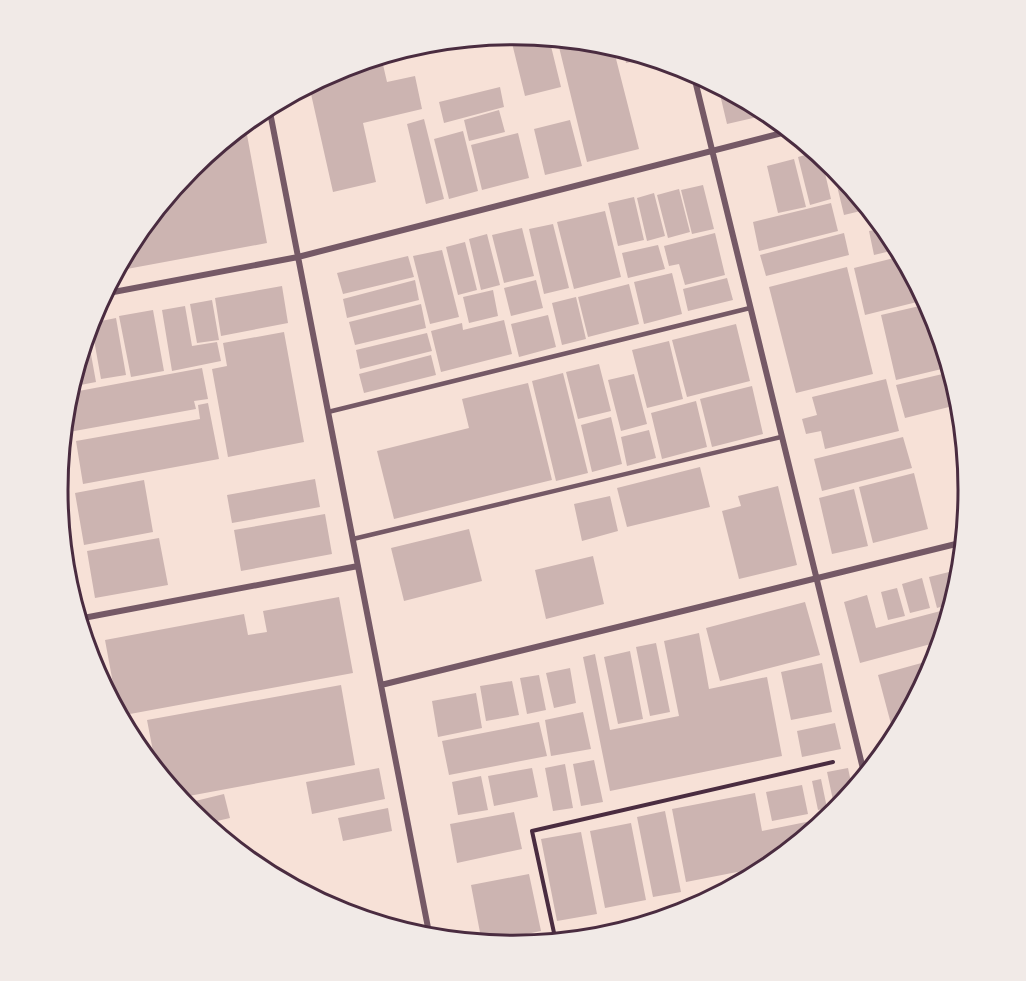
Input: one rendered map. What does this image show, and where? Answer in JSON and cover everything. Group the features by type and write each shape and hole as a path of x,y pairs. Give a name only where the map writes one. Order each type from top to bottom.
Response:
{"street":[{"path":"696,85 862,766"},
{"path":"270,117 428,927"},
{"path":"113,292 298,257 779,134"},
{"path":"381,685 956,544"},
{"path":"86,617 357,566"}],"lane":[{"path":"328,412 750,308"},
{"path":"352,539 781,437"}],"path":[{"path":"554,934 532,831 860,756"}],"building":[{"path":"512,45 551,47 561,87 525,96"},
{"path":"559,48 616,57 639,149 587,162"},
{"path":"383,65 387,82 415,76 422,109 363,123 376,182 333,192 311,94"},
{"path":"500,87 504,107 444,123 439,102"},
{"path":"721,97 756,117 727,124"},
{"path":"499,110 505,132 469,141 464,120"},
{"path":"424,119 444,199 426,204 407,124"},
{"path":"570,120 582,166 545,175 534,129"},
{"path":"463,131 478,191 449,199 434,139"},
{"path":"247,133 267,243 126,269 160,219 178,197 198,175"},
{"path":"518,133 529,178 482,190 471,145"},
{"path":"806,155 825,172 831,199 810,205 798,157"},
{"path":"794,159 806,207 778,213 767,166"},
{"path":"703,185 714,229 692,234 681,190"},
{"path":"837,185 860,211 844,215"},
{"path":"679,189 690,232 668,238 657,195"},
{"path":"654,193 665,236 647,241 637,198"},
{"path":"634,197 644,240 618,246 608,203"},
{"path":"831,203 838,231 759,251 753,222"},
{"path":"605,211 621,277 574,289 557,222"},
{"path":"553,224 569,288 544,294 529,229"},
{"path":"522,228 534,276 504,283 492,235"},
{"path":"874,230 888,252 874,255 869,231"},
{"path":"715,233 725,275 685,285 679,264 669,266 664,246"},
{"path":"844,233 849,255 766,276 760,255"},
{"path":"487,234 500,285 481,290 469,239"},
{"path":"465,242 477,290 458,295 446,247"},
{"path":"658,245 665,269 628,278 622,253"},
{"path":"442,250 459,317 430,324 413,256"},
{"path":"408,256 414,277 343,294 337,273"},
{"path":"893,258 917,302 865,315 854,268"},
{"path":"847,267 873,374 796,393 769,287"},
{"path":"672,273 682,314 644,324 634,282"},
{"path":"727,278 733,300 688,311 683,289"},
{"path":"415,280 419,300 347,318 343,299"},
{"path":"536,280 543,308 511,316 504,288"},
{"path":"629,284 639,324 588,337 578,297"},
{"path":"282,286 288,323 221,336 215,298"},
{"path":"493,290 498,316 469,323 463,297"},
{"path":"576,297 586,339 562,345 552,303"},
{"path":"212,300 219,340 197,343 190,304"},
{"path":"421,304 426,328 355,345 349,322"},
{"path":"185,306 192,346 217,342 221,361 172,371 162,310"},
{"path":"919,306 941,369 896,380 881,315"},
{"path":"153,310 164,371 131,377 119,316"},
{"path":"548,315 556,347 519,357 511,324"},
{"path":"116,318 126,375 101,379 94,339 101,321"},
{"path":"504,320 512,354 441,372 431,331 462,323 463,330"},
{"path":"736,324 750,381 687,397 672,340"},
{"path":"284,332 304,442 228,457 212,369 227,366 223,343"},
{"path":"427,333 432,351 360,369 356,350"},
{"path":"669,341 683,399 647,408 632,350"},
{"path":"90,350 96,382 81,385"},
{"path":"431,355 436,375 364,393 359,374"},
{"path":"599,364 611,411 578,419 566,372"},
{"path":"202,368 208,399 194,401 196,409 71,432 79,391"},
{"path":"563,373 588,473 556,481 532,381"},
{"path":"634,374 647,424 621,431 608,380"},
{"path":"943,374 950,407 905,418 896,385"},
{"path":"886,379 899,431 825,449 821,431 806,434 802,419 817,415 812,397"},
{"path":"528,383 552,480 394,519 377,451 469,428 462,399"},
{"path":"752,386 763,434 712,447 700,399"},
{"path":"696,401 707,447 662,459 651,413"},
{"path":"208,403 219,459 83,484 76,441 200,419 198,405"},
{"path":"611,417 622,464 592,472 581,425"},
{"path":"649,430 656,458 627,466 621,437"},
{"path":"903,437 912,468 822,491 814,459"},
{"path":"700,467 710,507 627,527 617,488"},
{"path":"914,473 928,529 873,543 859,487"},
{"path":"315,479 320,507 232,523 227,495"},
{"path":"144,480 153,532 84,545 75,493"},
{"path":"778,486 797,565 739,579 722,511 741,506 738,496"},
{"path":"854,489 868,546 832,554 819,498"},
{"path":"610,496 618,531 582,541 574,504"},
{"path":"325,514 332,554 241,571 234,530"},
{"path":"469,529 482,581 404,601 391,548"},
{"path":"159,538 168,585 95,598 87,551"},
{"path":"593,556 604,604 546,619 535,570"},
{"path":"949,572 950,576 943,606 937,608 929,577"},
{"path":"922,578 930,608 910,613 902,584"},
{"path":"897,588 905,616 888,620 881,592"},
{"path":"867,595 876,628 942,611 931,644 860,663 844,602"},
{"path":"339,597 353,673 128,714 114,690 105,640 244,614 248,635 267,632 263,611"},
{"path":"805,602 820,655 720,681 706,628"},
{"path":"699,633 709,689 767,677 782,756 610,791 583,657 595,654 610,730 679,716 664,641"},
{"path":"656,643 670,712 650,716 636,647"},
{"path":"630,651 643,719 618,724 604,657"},
{"path":"924,662 913,688 891,725 878,675"},
{"path":"822,663 832,712 791,720 781,672"},
{"path":"570,668 576,703 554,708 546,673"},
{"path":"539,675 546,710 527,714 520,678"},
{"path":"512,681 519,715 486,721 480,686"},
{"path":"341,685 355,765 189,796 153,752 147,720"},
{"path":"476,693 482,728 438,737 432,701"},
{"path":"583,712 591,749 551,756 545,720"},
{"path":"539,722 547,756 449,775 442,741"},
{"path":"835,723 841,749 802,757 797,731"},
{"path":"594,760 603,802 581,806 573,764"},
{"path":"565,764 573,808 553,811 545,768"},
{"path":"379,768 385,799 312,814 306,782"},
{"path":"532,768 538,797 494,806 488,776"},
{"path":"848,768 851,781 833,800 827,772"},
{"path":"481,776 488,810 458,815 452,782"},
{"path":"821,779 825,808 818,810 812,781"},
{"path":"802,785 808,814 772,821 766,792"},
{"path":"755,793 762,831 811,821 784,844 745,870 686,882 672,809"},
{"path":"224,794 230,818 215,821 194,801"},
{"path":"388,808 392,831 343,841 338,818"},
{"path":"665,811 681,892 653,897 637,817"},
{"path":"514,812 522,849 457,863 450,824"},
{"path":"631,823 646,900 605,908 590,831"},
{"path":"581,832 597,914 557,921 541,839"},
{"path":"529,874 541,931 517,936 480,935 471,885"}]}
